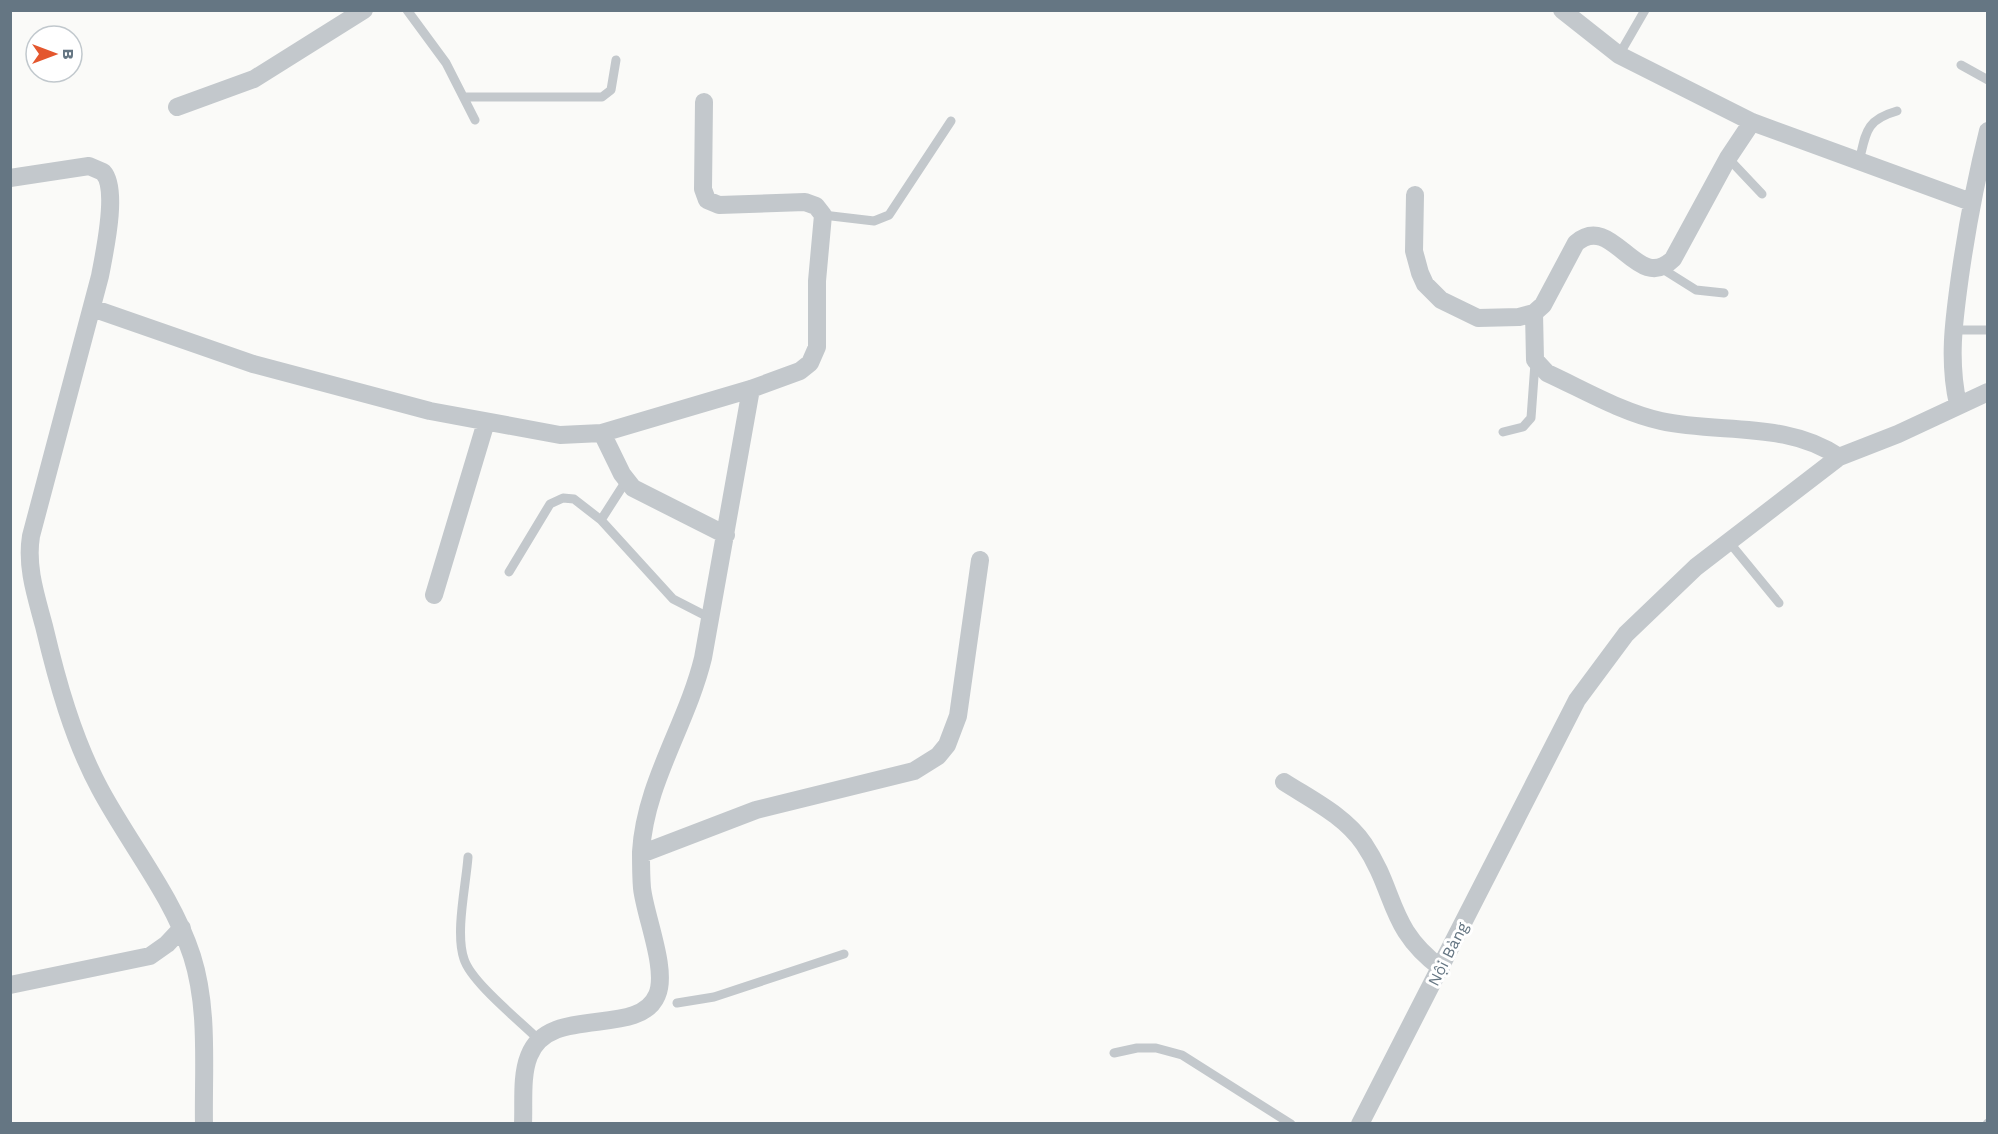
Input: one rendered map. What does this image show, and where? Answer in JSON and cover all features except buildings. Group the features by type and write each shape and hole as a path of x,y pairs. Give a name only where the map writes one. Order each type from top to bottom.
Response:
{"street":[{"path":"177,106 254,79 364,10"},
{"path":"1562,10 1619,55 1752,122 1971,202"},
{"path":"92,308 253,364 430,411 560,435 602,434 751,389 800,371 813,359 817,347 817,281 823,222 816,206 806,202 719,205 707,200 703,189 704,102"},
{"path":"1415,195 1416,262 1425,284 1433,293 1457,309 1478,318 1519,317 1534,313 1543,305 1576,243 1585,237 1603,237 1645,268 1661,268 1673,259 1728,158 1752,122"},
{"path":"1958,404 1952,364 1953,330 1971,202 1988,131"},
{"path":"10,177 89,166 99,169 106,175 110,185 106,241 92,308 31,536 31,574 49,647 87,764 182,928 193,957 201,1002 204,1124"},
{"path":"1534,313 1535,360 1547,373 1648,418 1680,424 1791,436 1815,442 1839,457"},
{"path":"523,1124 526,1067 532,1048 539,1040 557,1029 636,1014 658,1004 659,974 642,889 641,854 647,806 696,686 712,619 751,389"},
{"name":"Nội Bàng","path":"1364,1122 1577,700 1626,634 1696,567 1839,457 1898,434 1958,404 1988,392"},
{"path":"434,595 486,422"},
{"path":"602,434 626,481 638,492 726,535"},
{"path":"641,854 756,810 914,771 938,756 954,733 958,716 980,560"},
{"path":"1284,782 1341,819 1358,836 1371,855 1405,934 1423,955 1441,968"},
{"path":"10,985 150,956 167,944 182,928"}],"lane":[{"path":"407,10 446,63 475,120"},
{"path":"1619,55 1646,10"},
{"path":"464,97 602,97 611,90 616,60"},
{"path":"1961,65 1988,80"},
{"path":"1859,162 1866,134 1872,122 1882,115 1897,111"},
{"path":"823,222 874,221 889,215 951,121"},
{"path":"1728,158 1762,194"},
{"path":"1661,268 1696,290 1724,293"},
{"path":"1953,330 1988,330"},
{"path":"1503,432 1523,427 1531,418 1535,360"},
{"path":"601,520 626,481"},
{"path":"509,572 554,501 563,498 574,500 601,520 668,594 683,606 712,619"},
{"path":"1729,542 1779,603"},
{"path":"468,857 461,937 463,958 473,976 539,1040"},
{"path":"677,1003 714,998 844,954"},
{"path":"1114,1053 1137,1047 1156,1048 1182,1055 1291,1124"}]}
